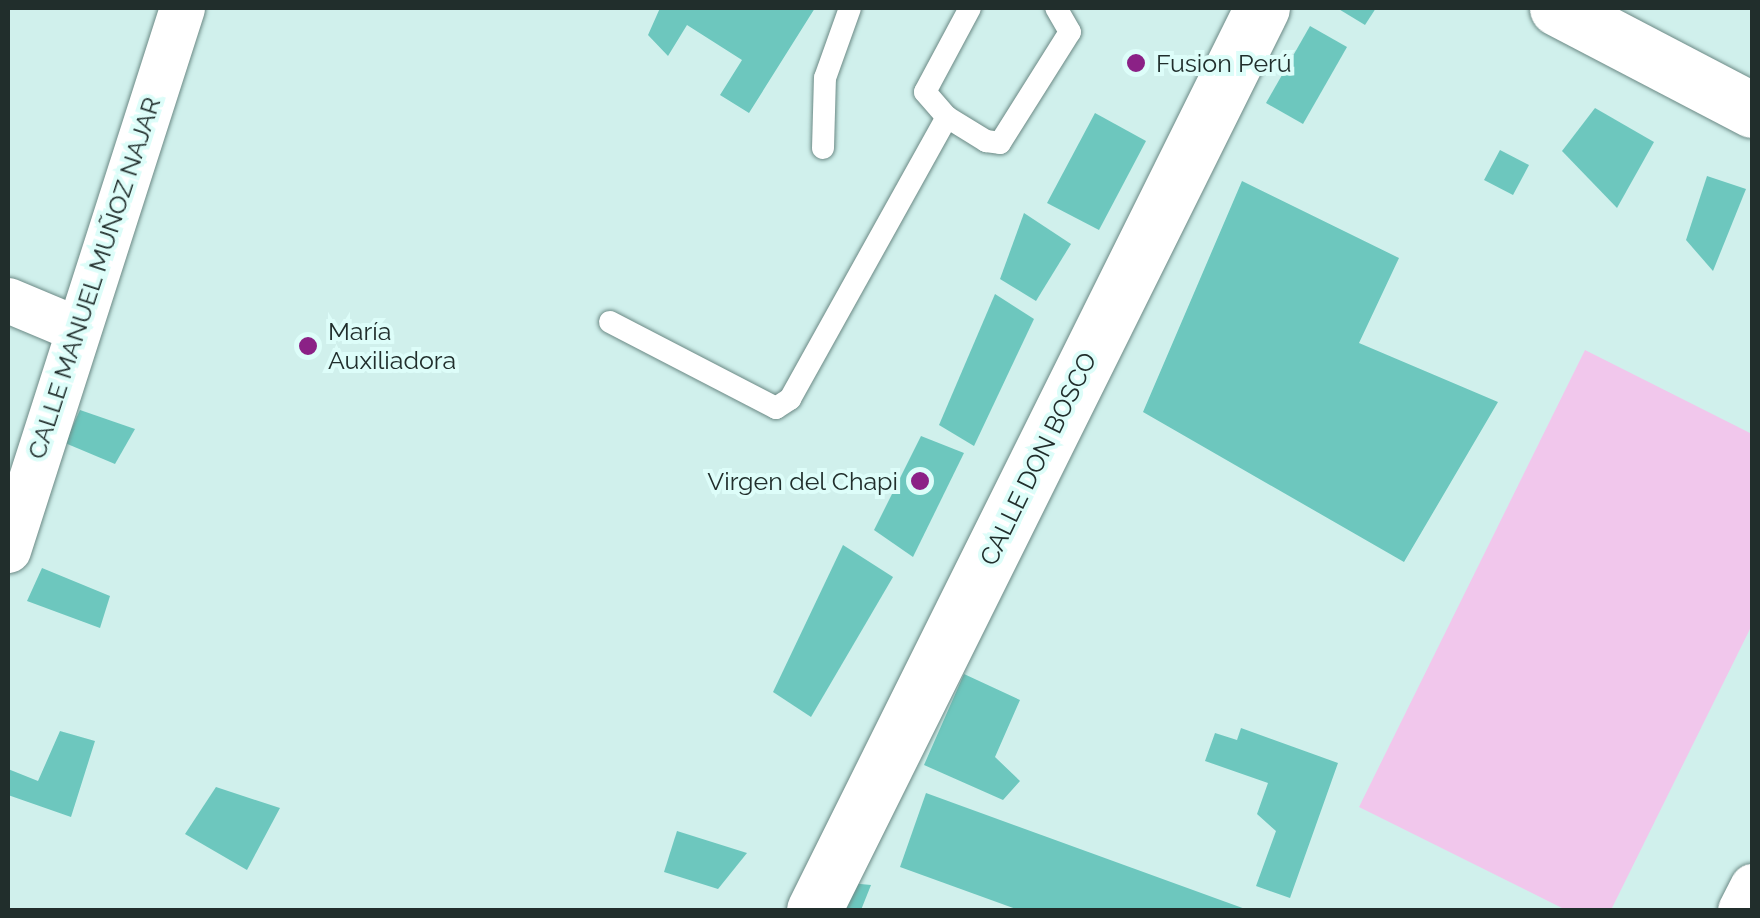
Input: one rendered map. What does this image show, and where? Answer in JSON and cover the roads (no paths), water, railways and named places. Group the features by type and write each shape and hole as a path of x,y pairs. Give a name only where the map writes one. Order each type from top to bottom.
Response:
{"street":[{"name":"CALLE MANUEL MUÑOZ NAJAR","path":"8,550 182,8"},
{"name":"CALLE DON BOSCO","path":"814,910 1262,8"},
{"path":"1557,8 1752,110"},
{"path":"8,300 77,329"},
{"path":"1740,910 1752,886"}],"lane":[{"path":"822,148 825,78 850,8"},
{"path":"970,8 925,92 947,116 986,142 1000,143 1012,133 1070,32 1056,8"},
{"path":"610,322 776,408 790,398 947,116"}],"place":[{"name":"Fusion Perú","path":"1136,63"},
{"name":"María Auxiliadora","path":"308,346"},
{"name":"Virgen del Chapi","path":"920,481"}]}
